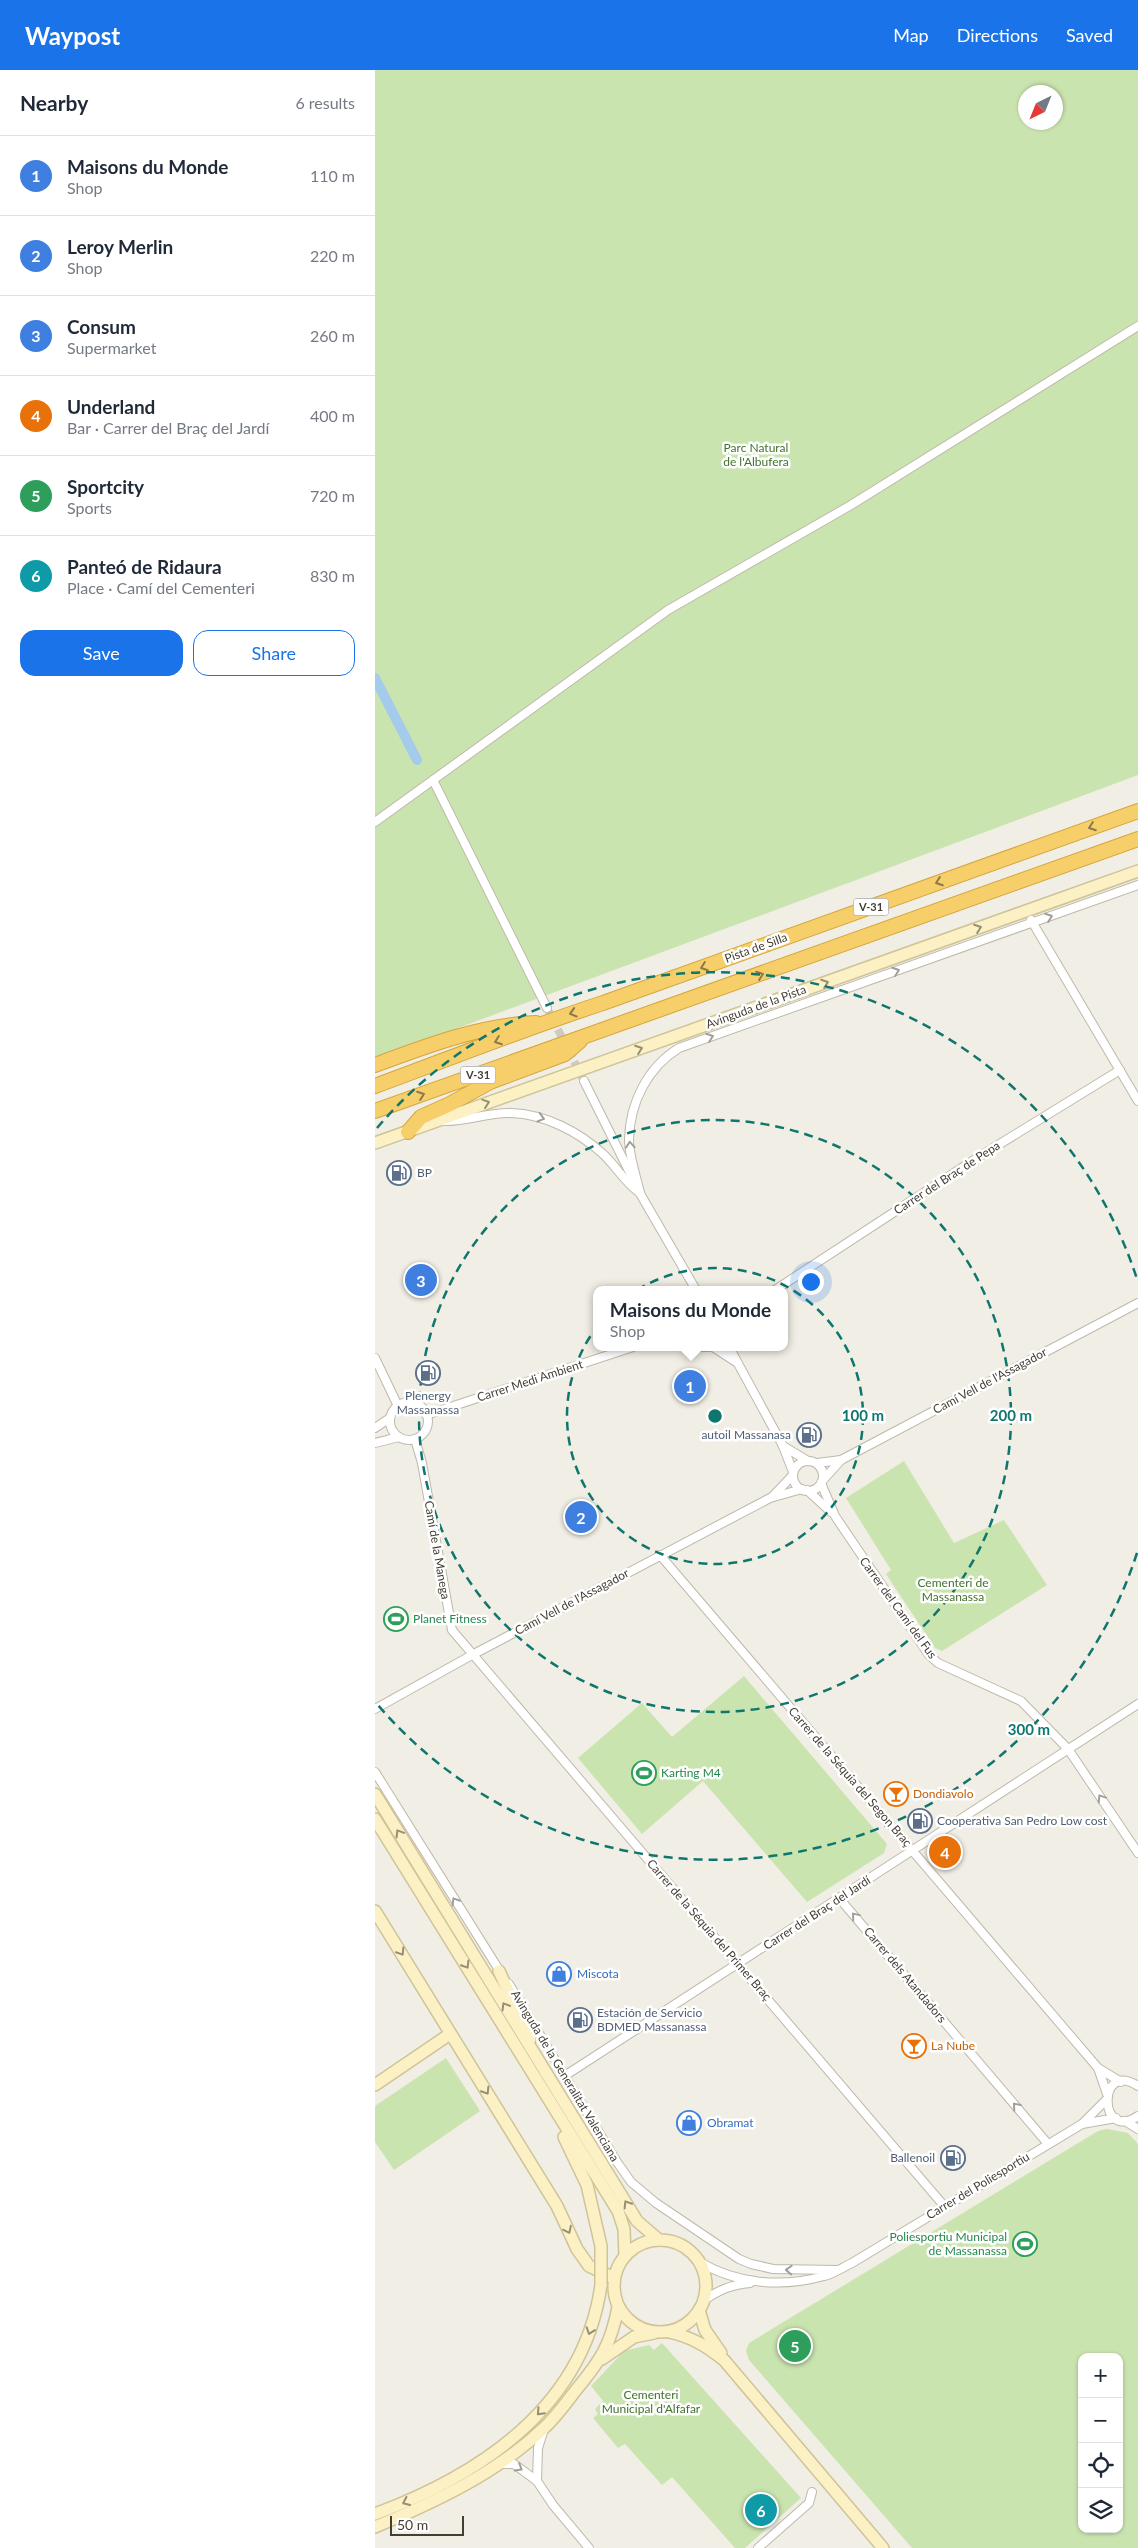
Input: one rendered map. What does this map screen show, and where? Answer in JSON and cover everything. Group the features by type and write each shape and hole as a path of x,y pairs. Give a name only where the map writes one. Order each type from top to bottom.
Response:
{"highway":[{"name":"Pista de Silla","path":"375,1086 517,1034 543,1022 603,1004 1138,811"},
{"name":"V-31","path":"375,1112 1138,840"},
{"path":"375,1065 420,1049 510,1024 543,1022"},
{"path":"408,1132 421,1118 489,1082 565,1054 582,1039"}],"street":[{"path":"375,822 669,610 851,505 1138,326"},
{"path":"433,780 547,1008"},
{"name":"Avinguda de la Pista","path":"375,1143 1138,871"},
{"name":"Avinguda de la Pista","path":"640,1192 631,1157 629,1140 631,1121 635,1104 643,1085 654,1068 665,1056 679,1048 1138,885"},
{"path":"1026,911 1138,1101"},
{"name":"Carrer del Braç de Pepa","path":"781,1286 977,1158 1120,1070"},
{"path":"584,1081 640,1192 693,1286"},
{"path":"441,1121 455,1122 481,1116 513,1113 557,1123 583,1138 604,1155 629,1185 640,1192"},
{"name":"Camí Vell de l'Assagador","path":"822,1481 841,1460 1138,1303"},
{"name":"Carrer Medi Ambient","path":"426,1414 621,1351"},
{"path":"719,1351 736,1362"},
{"path":"731,1351 783,1446 795,1484 804,1490 815,1489 822,1481 822,1470 817,1463 808,1461 783,1446"},
{"path":"375,1358 398,1406"},
{"path":"375,1428 390,1418 398,1406 405,1402 416,1404 426,1414 426,1429 415,1439 405,1439 399,1437 392,1430 390,1418"},
{"path":"375,1443 399,1437"},
{"name":"Camí de la Manega","path":"415,1439 422,1463 452,1630 472,1655"},
{"name":"Camí Vell de l'Assagador","path":"817,1463 841,1460"},
{"path":"793,1474 799,1464 808,1461"},
{"name":"Camí Vell de l'Assagador","path":"770,1498 793,1474"},
{"name":"Carrer del Camí del Fus","path":"822,1481 835,1516 929,1655 938,1663 1021,1701 1068,1749 1138,1854"},
{"name":"Camí Vell de l'Assagador","path":"375,1709 472,1655 770,1498 804,1490"},
{"name":"Carrer del Camí del Fus","path":"804,1490 835,1516"},
{"name":"Carrer de la Séquia del Segon Braç","path":"660,1555 1098,2068 1121,2082"},
{"name":"Carrer de la Séquia del Primer Braç","path":"472,1655 739,1964 945,2207"},
{"name":"Carrer del Braç del Jardí","path":"566,2075 1138,1704"},
{"name":"Avinguda de la Generalitat Valenciana","path":"375,1772 499,1971 516,1994 627,2176 667,2211 716,2246 751,2264 786,2270 837,2270"},
{"path":"375,1794 423,1872 617,2211 624,2229 625,2256 614,2278 614,2293 618,2307 614,2333 600,2360 544,2428 497,2464 439,2500 375,2527"},
{"path":"375,1819 638,2222 659,2240"},
{"name":"Carrer dels Atandadors","path":"839,1898 1048,2144"},
{"path":"375,1911 557,2206 577,2249 589,2266 614,2278"},
{"path":"375,2514 400,2505 453,2478 487,2457 532,2421 561,2388 578,2360 592,2327 601,2285 601,2246 587,2185 575,2158 544,2104 524,2022 499,1971"},
{"path":"375,2085 450,2034"},
{"name":"Carrer de la Séquia del Segon Braç","path":"1098,2068 1107,2097 1108,2111 1116,2118"},
{"path":"1121,2082 1137,2084"},
{"name":"Carrer del Poliesportiu","path":"701,2306 719,2290 731,2285 801,2281 826,2276 1082,2124 1107,2097 1113,2086 1121,2082"},
{"path":"1125,2121 1138,2116"},
{"path":"1116,2118 1138,2129"},
{"name":"Carrer del Poliesportiu","path":"1082,2124 1116,2118"},
{"path":"625,2256 644,2243 659,2240 668,2241 685,2248 698,2261 705,2280 701,2306 705,2330 724,2360 874,2535 883,2548"},
{"name":"Carrer del Poliesportiu","path":"698,2261 722,2274 761,2282"},
{"path":"600,2360 634,2337 683,2326 701,2306"},
{"path":"618,2307 635,2324 693,2338 724,2360"},
{"path":"537,2481 538,2448 544,2428"},
{"path":"497,2464 515,2464 537,2481 553,2505 589,2548"},
{"path":"758,2548 809,2502 811,2492"}],"green space":[{"name":"Parc Natural de l'Albufera","path":"375,70 1138,70 1138,775 375,1059"},
{"name":"Cementeri de Massanassa","path":"904,1461 954,1543 1004,1520 1047,1585 942,1651 935,1648 886,1574 891,1570 846,1498"},
{"path":"744,1676 887,1844 884,1853 807,1902 703,1781 642,1834 578,1758 642,1703 672,1737"},
{"path":"446,2058 480,2111 394,2170 375,2142 375,2106"},
{"name":"Poliesportiu Municipal de Massanassa","path":"1107,2129 1128,2133 1138,2144 1138,2548 912,2548 749,2360 746,2351 749,2343 1098,2131"},
{"name":"Cementeri Municipal d'Alfafar","path":"662,2343 801,2498 745,2548 735,2548 672,2477 662,2485 625,2444 618,2448 593,2418 598,2414 595,2409 603,2401 591,2386 624,2351 649,2345 654,2350"}],"waterway":[{"path":"375,678 417,760"}],"tunnel":[{"path":"547,1008 584,1081"}],"place":[{"name":"BP","path":"399,1173"},
{"name":"Consum","path":"421,1280"},
{"name":"Plenergy Massanassa","path":"428,1373"},
{"name":"Maisons du Monde","path":"690,1386"},
{"name":"autoil Massanasa","path":"809,1435"},
{"name":"Leroy Merlin","path":"581,1517"},
{"name":"Planet Fitness","path":"396,1619"},
{"name":"Karting M4","path":"644,1773"},
{"name":"Dondiavolo","path":"896,1794"},
{"name":"Cooperativa San Pedro Low cost","path":"920,1821"},
{"name":"Underland","path":"945,1852"},
{"name":"Miscota","path":"559,1974"},
{"name":"Estación de Servicio BDMED Massanassa","path":"580,2020"},
{"name":"La Nube","path":"914,2046"},
{"name":"Obramat","path":"689,2123"},
{"name":"Ballenoil","path":"953,2158"},
{"name":"Poliesportiu Municipal de Massanassa","path":"1025,2244"},
{"name":"Sportcity","path":"795,2346"},
{"name":"Panteó de Ridaura","path":"761,2510"}]}
